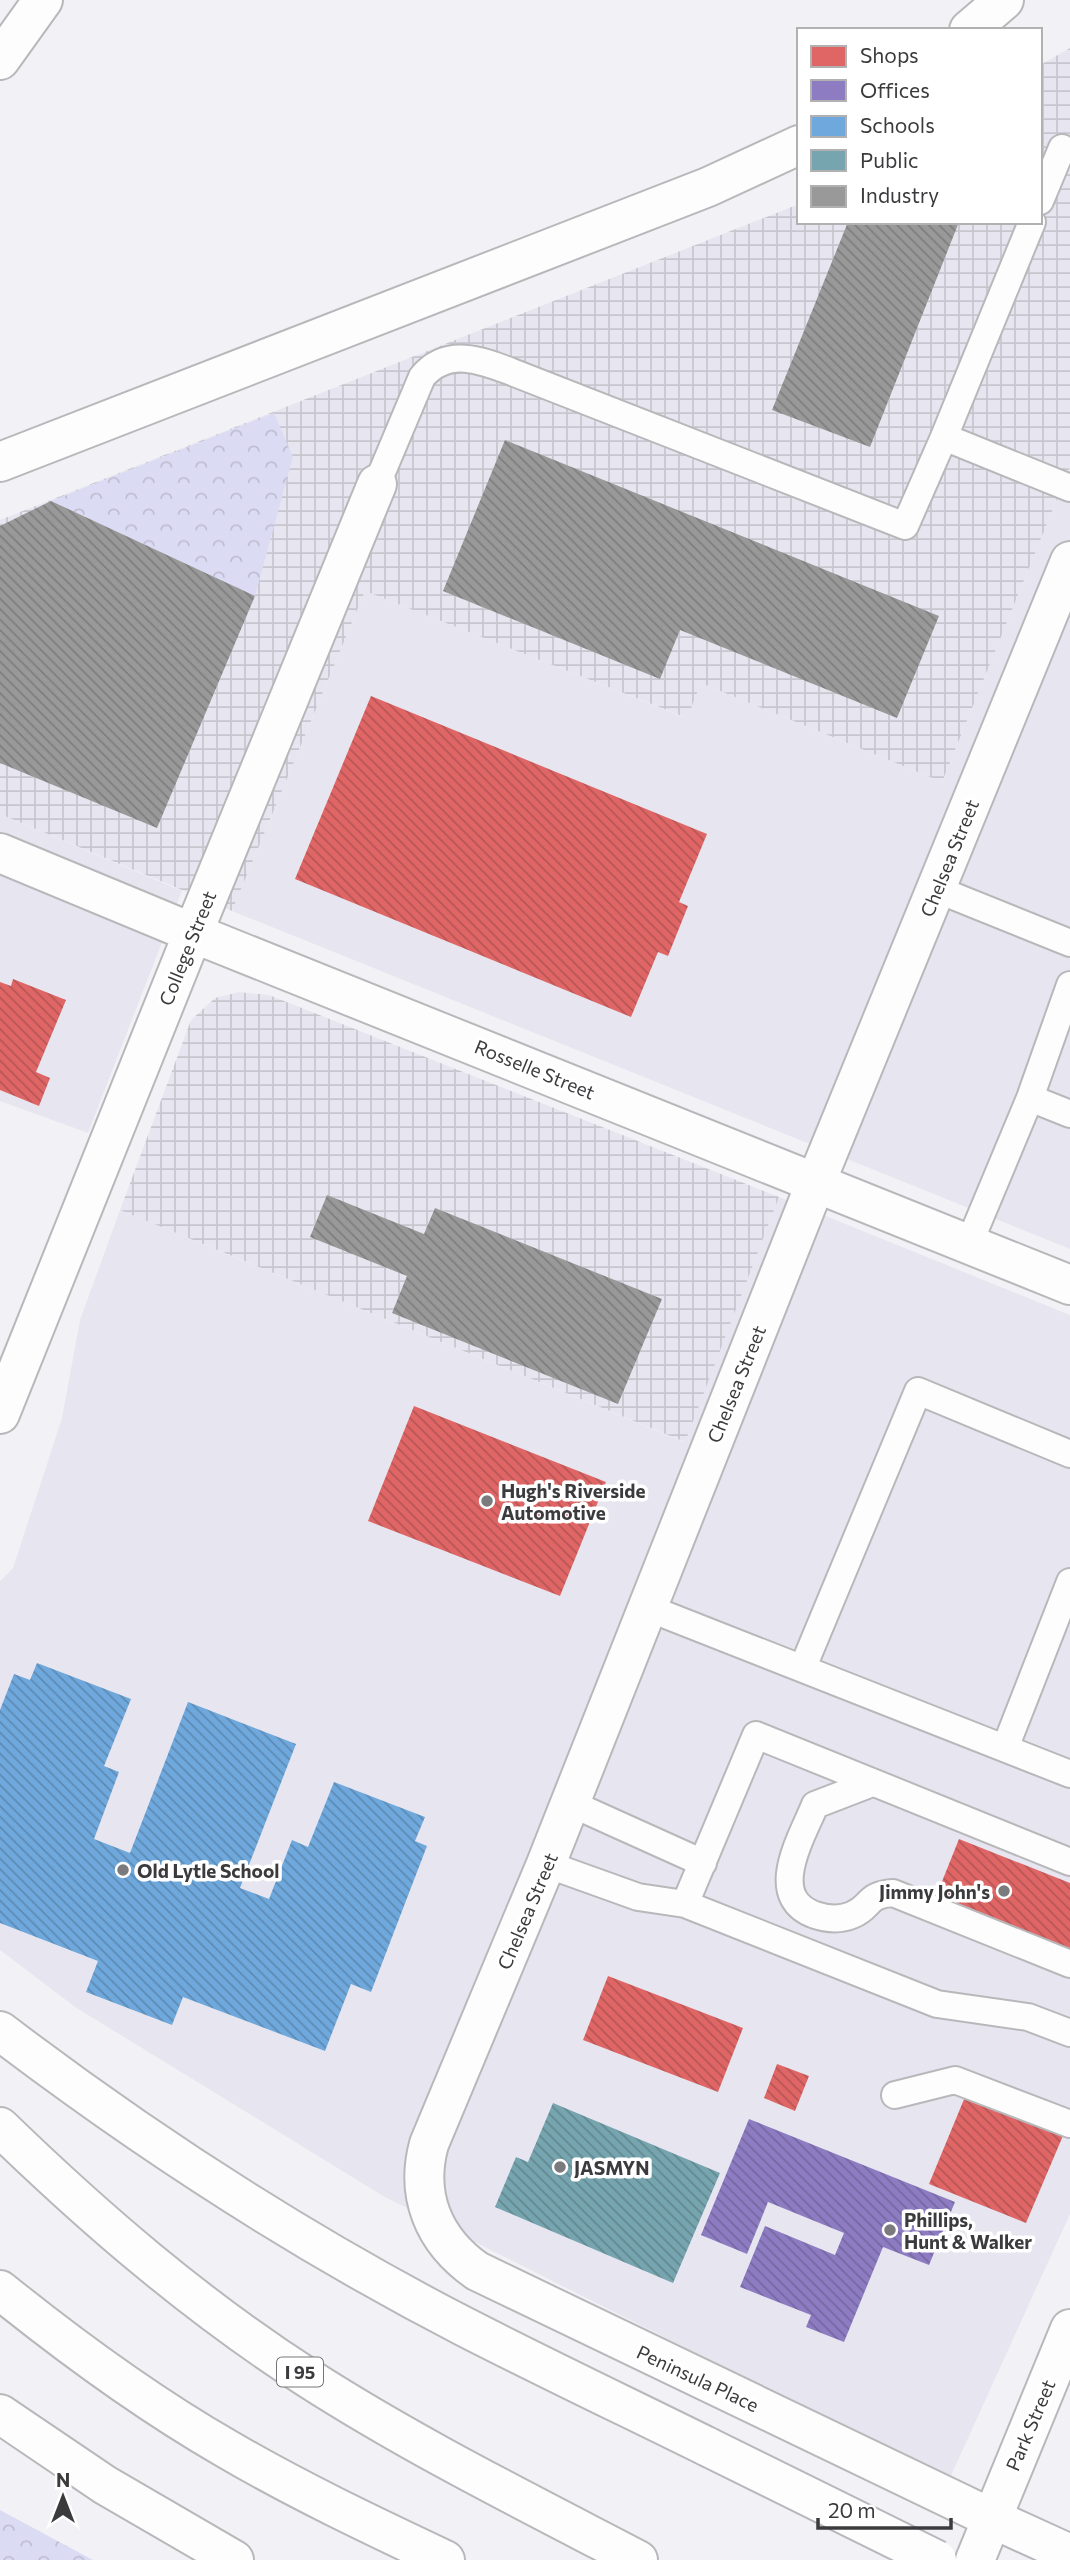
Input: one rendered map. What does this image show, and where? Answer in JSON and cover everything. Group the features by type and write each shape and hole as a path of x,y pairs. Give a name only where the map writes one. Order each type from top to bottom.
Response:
{"main road":[{"path":"0,60 43,0"},
{"path":"971,28 1004,0"},
{"path":"0,462 708,187 797,146"},
{"name":"College Street","path":"0,1414 192,933 377,484"},
{"name":"Chelsea Street","path":"429,2211 423,2176 429,2144 546,1864 816,1182 1067,576"},
{"name":"Rosselle Street","path":"0,853 192,933 1070,1285"},
{"path":"0,2031 189,2164 394,2288 464,2326 937,2560"},
{"name":"I 95","path":"0,2127 58,2184 178,2287 296,2370 442,2457 638,2560"},
{"name":"Peninsula Place","path":"429,2211 447,2245 460,2259 488,2277 1070,2554"},
{"path":"0,2290 92,2362 225,2448 304,2491 445,2560"},
{"name":"Park Street","path":"975,2560 1070,2329"},
{"path":"0,2414 105,2485 234,2560"}],"lane":[{"path":"1042,196 1062,148"},
{"path":"377,484 422,377 441,360 452,358 499,367 905,526 1030,224"},
{"path":"944,437 1070,488"},
{"path":"936,889 1070,943"},
{"path":"970,1244 1030,1097 1070,985"},
{"path":"1030,1097 1070,1114"},
{"path":"803,1667 918,1391 1070,1454"},
{"path":"1005,1748 1070,1582"},
{"path":"648,1608 1070,1774"},
{"path":"685,1904 756,1735 1070,1862"},
{"path":"872,1783 815,1805 788,1875 793,1898 810,1913 829,1919 853,1915 876,1894 894,1893 1070,1964"},
{"path":"570,1803 703,1863"},
{"path":"546,1864 638,1897 685,1904 937,2004 1028,2017 1070,2034"},
{"path":"895,2095 956,2080 1070,2124"}],"shaded area":[{"path":"1070,48 1070,467 942,782 701,683 687,718 365,591 232,911 0,814 0,520 797,205 797,224 1042,224 1042,64"},
{"path":"1070,467 1070,1249 232,911 365,591 686,718 701,683 942,782"},
{"path":"0,814 182,891 88,1133 0,1101"},
{"path":"239,992 269,995 779,1197 685,1442 120,1210 191,1020 215,998"},
{"path":"779,1197 1070,1315 1070,2214 949,2480 383,2196 75,2007 0,1950 0,1581 13,1568 62,1418 80,1320 120,1210 684,1442"}],"green space":[{"path":"274,413 293,457 255,596 51,501"},
{"path":"0,2510 93,2560 0,2560"}],"building: Shops":[{"path":"371,696 707,834 679,902 688,906 668,956 658,952 631,1017 295,879"},
{"path":"13,979 66,1000 36,1072 50,1078 39,1106 0,1090 0,982 11,986"},
{"name":"Hugh's Riverside Automotive","path":"414,1406 606,1482 560,1596 368,1521"},
{"name":"Jimmy John's","path":"959,1839 1070,1883 1070,1952 935,1899"},
{"path":"608,1976 743,2028 718,2092 583,2040"},
{"path":"777,2064 809,2076 795,2111 764,2098"},
{"path":"967,2092 1065,2131 1026,2223 929,2184"}],"building: Offices":[{"name":"Phillips, Hunt & Walker","path":"749,2119 955,2202 929,2265 883,2247 844,2342 806,2327 811,2315 740,2287 765,2226 835,2255 844,2233 768,2202 747,2254 701,2235"}],"building: Schools":[{"name":"Old Lytle School","path":"37,1663 131,1699 104,1766 119,1772 94,1839 130,1853 188,1702 296,1744 240,1888 269,1899 292,1840 308,1847 334,1782 425,1817 415,1841 427,1846 371,1992 351,1984 325,2051 183,1997 172,2025 86,1992 98,1961 0,1923 0,1710 14,1674 30,1680"}],"building: Public":[{"path":"553,2103 720,2173 673,2283 495,2207 516,2157 528,2162"}],"building: Industry":[{"path":"847,224 958,224 870,447 772,410"},
{"path":"505,440 939,616 897,718 680,630 660,679 443,591"},
{"path":"51,501 255,596 157,828 0,763 0,526"},
{"path":"327,1195 424,1234 435,1208 662,1299 618,1404 392,1313 407,1276 310,1237"}],"place":[{"name":"Hugh's Riverside Automotive","path":"487,1501"},
{"name":"Old Lytle School","path":"123,1870"},
{"name":"Jimmy John's","path":"1004,1891"},
{"name":"JASMYN","path":"560,2167"},
{"name":"Phillips, Hunt & Walker","path":"890,2230"}]}
